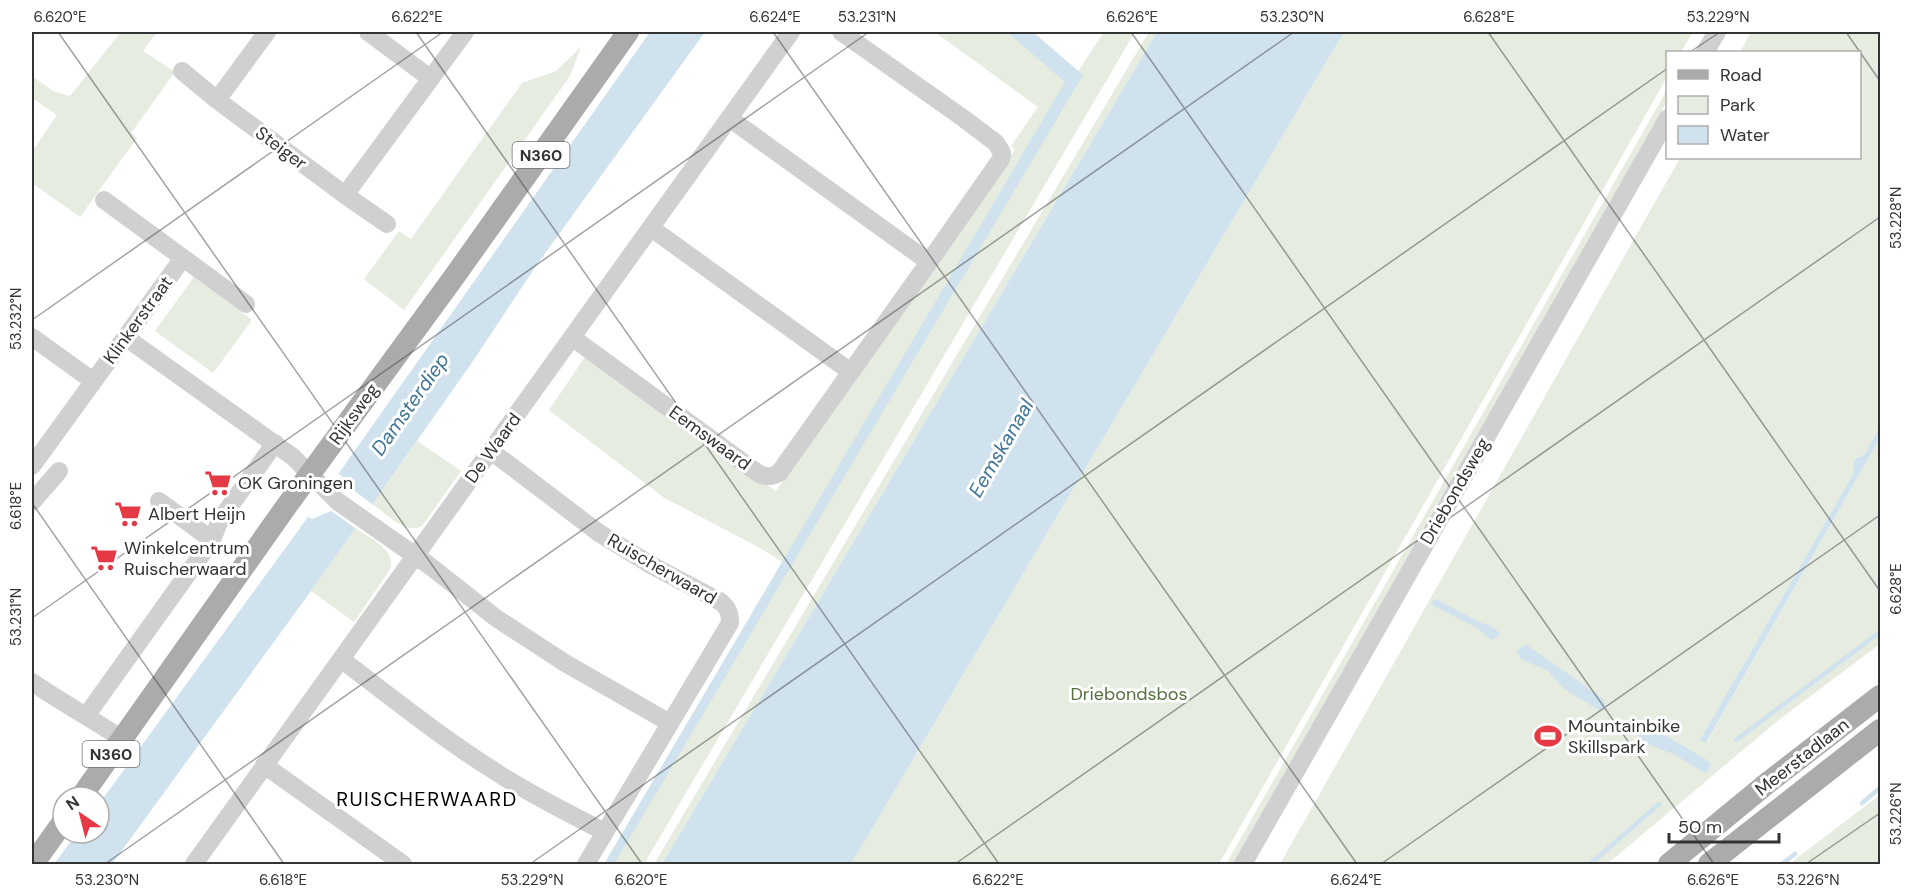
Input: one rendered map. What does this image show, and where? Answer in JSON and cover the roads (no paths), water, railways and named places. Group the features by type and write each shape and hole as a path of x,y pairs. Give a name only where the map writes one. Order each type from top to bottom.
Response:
{"main road":[{"name":"Rijksweg","path":"89,785 628,32"},
{"name":"Meerstadlaan","path":"1669,864 1765,785 1881,696"},
{"name":"Meerstadlaan","path":"1709,864 1881,730"},
{"path":"33,864 51,839"}],"street":[{"path":"217,100 267,32"},
{"path":"368,32 429,78"},
{"path":"345,195 465,32"},
{"name":"De Waard","path":"194,864 791,32"},
{"name":"Eemswaard","path":"573,338 759,474 766,477 773,476 784,467 929,262 1002,153 996,143 971,124 842,32"},
{"path":"1706,51 1717,32"},
{"name":"Steiger","path":"183,71 217,100 387,224"},
{"path":"729,118 929,262"},
{"name":"Driebondsweg","path":"1243,864 1666,122"},
{"name":"Klinkerstraat","path":"104,200 246,304"},
{"path":"651,228 851,372"},
{"name":"Klinkerstraat","path":"32,466 183,258"},
{"name":"Klinkerstraat","path":"32,337 93,381"},
{"path":"125,337 294,457 337,501 496,618 565,663 670,723"},
{"path":"94,721 183,580 212,540 220,519 275,443"},
{"name":"Ruischerwaard","path":"491,451 599,533 651,565 721,602 730,614 730,623 586,864"},
{"path":"32,502 59,471"},
{"path":"159,501 212,540"},
{"path":"341,659 441,735 487,766 525,790 605,832"},
{"path":"32,682 122,739"},
{"path":"264,765 403,864"}],"water":[{"name":"Damsterdiep","path":"650,32 705,32 538,263 471,364 311,591 112,864 54,864 68,845 111,845 111,788 308,517"},
{"path":"1007,32 1033,32 1083,75 614,864 604,864 1065,82"},
{"name":"Eemskanaal","path":"1157,32 1344,32 851,864 662,864"},
{"path":"1880,426 1880,438 1706,743 1700,740 1852,476 1853,463 1856,458 1866,452"},
{"path":"1436,599 1489,625 1499,632 1499,636 1492,640 1477,628 1432,605 1433,600"},
{"path":"1527,645 1599,696 1604,700 1605,707 1601,710 1597,709 1564,689 1547,670 1522,660 1517,652 1521,647"},
{"path":"1641,721 1707,760 1711,765 1706,773 1675,755 1643,741 1632,727"}],"waterway":[{"path":"1736,740 1880,632"},
{"path":"1862,803 1880,788"},
{"path":"1590,864 1659,804"},
{"path":"1782,864 1795,854"}],"place":[{"name":"OK Groningen","path":"218,483"},
{"name":"Albert Heijn","path":"128,514"},
{"name":"Winkelcentrum Ruischerwaard","path":"104,558"},
{"name":"Mountainbike Skillspark","path":"1548,736"}],"district":[{"name":"RUISCHERWAARD","path":"427,799"}],"park label":[{"name":"Driebondsbos","path":"1129,694"}]}
